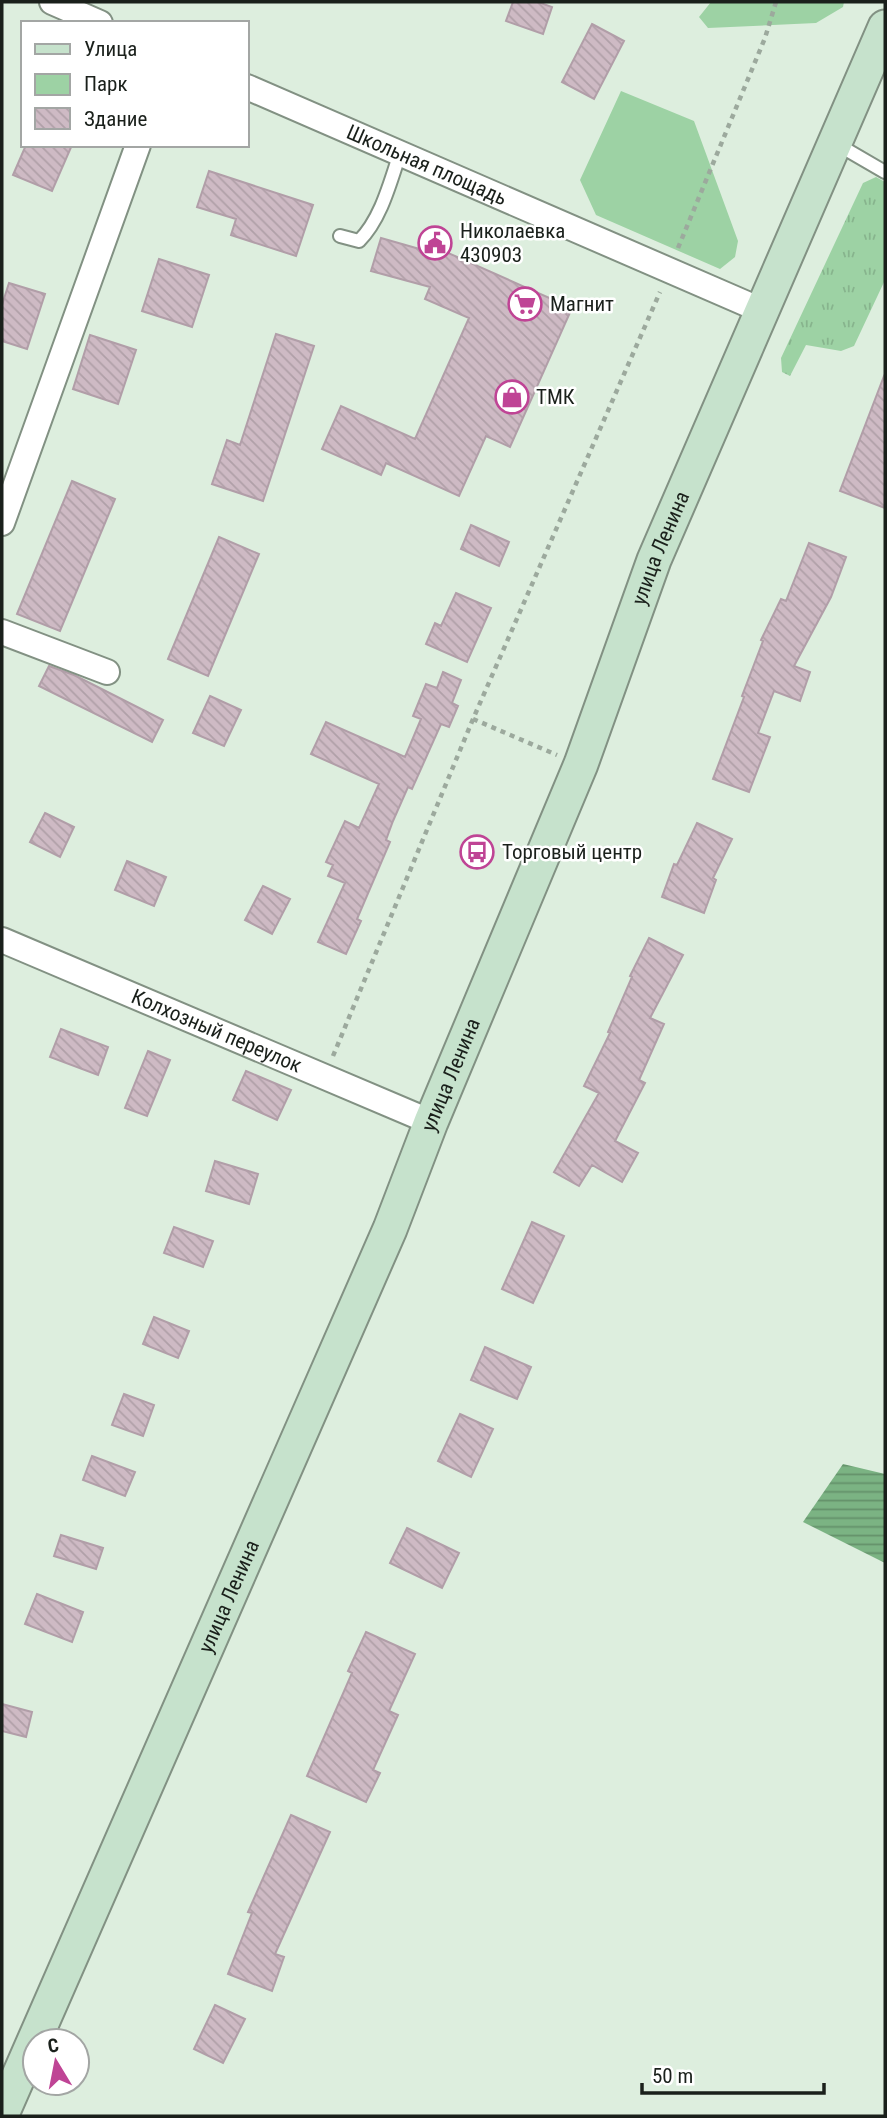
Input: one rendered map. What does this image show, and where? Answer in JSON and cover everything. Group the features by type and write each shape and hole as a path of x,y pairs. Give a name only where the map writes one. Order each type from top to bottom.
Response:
{"main road":[{"name":"улица Ленина","path":"2,2114 384,1242 431,1122 581,764 654,560 885,27"}],"street":[{"path":"52,2 95,21"},
{"name":"Школьная площадь","path":"248,86 762,311"},
{"path":"2,523 137,147"},
{"path":"2,632 107,672"},
{"name":"Колхозный переулок","path":"2,940 431,1122"}],"lane":[{"path":"835,143 885,172"},
{"path":"340,236 359,241 367,233 382,204 400,153"}],"path":[{"path":"324,1076 473,719 669,271 765,38 776,2"},
{"path":"473,719 581,764"}],"green space":[{"path":"711,2 844,2 843,7 816,23 708,28 699,17"},
{"path":"621,91 694,121 738,241 735,257 720,269 596,215 580,180"},
{"path":"876,177 885,182 885,280 854,346 841,351 806,345 790,376 782,372 781,358 863,183"}],"shaded area":[{"path":"843,1464 885,1474 885,1563 803,1522"}],"building":[{"path":"513,2 538,2 552,7 543,34 506,21"},
{"path":"592,24 624,41 594,99 562,82"},
{"path":"25,147 71,147 52,191 13,175"},
{"path":"209,171 313,205 296,256 231,235 236,219 197,207"},
{"path":"381,238 444,256 446,252 572,308 510,447 486,436 459,496 386,463 381,475 322,449 341,406 415,439 469,318 425,299 430,287 371,271"},
{"path":"159,259 209,275 192,327 142,311"},
{"path":"9,283 45,294 27,349 2,341 2,305"},
{"path":"276,334 314,346 263,501 212,484 227,440 240,445"},
{"path":"90,335 136,350 118,404 73,389"},
{"path":"885,377 885,508 840,491"},
{"path":"72,481 115,499 60,631 17,614"},
{"path":"471,525 509,542 499,566 461,549"},
{"path":"219,537 259,554 208,676 168,659"},
{"path":"809,543 846,557 831,597 794,666 810,672 800,701 774,691 758,733 770,737 749,792 713,779 744,697 742,696 763,641 761,640 781,599 786,601"},
{"path":"456,593 491,608 467,662 426,644 435,623 441,626"},
{"path":"49,666 74,675 163,720 152,742 39,686"},
{"path":"443,672 461,680 452,703 458,706 449,727 441,724 412,789 408,787 386,840 390,842 357,919 361,921 346,954 318,942 345,883 328,876 333,865 326,862 345,821 359,828 379,784 311,754 326,722 405,757 421,719 413,716 426,684 437,688"},
{"path":"210,696 241,710 224,746 193,733"},
{"path":"45,813 74,827 60,857 30,842"},
{"path":"697,823 732,839 713,878 716,880 704,913 662,897 674,864 677,865"},
{"path":"127,861 166,877 154,906 115,890"},
{"path":"263,886 290,899 272,934 245,920"},
{"path":"649,938 683,955 650,1018 664,1024 639,1080 645,1083 615,1141 638,1153 622,1182 592,1165 579,1186 554,1172 599,1093 584,1086 610,1033 608,1032 632,977 630,976"},
{"path":"61,1029 108,1047 98,1075 50,1057"},
{"path":"148,1051 170,1060 147,1116 125,1108"},
{"path":"246,1071 291,1090 277,1120 233,1100"},
{"path":"215,1161 258,1174 249,1204 206,1191"},
{"path":"532,1222 564,1236 533,1303 502,1289"},
{"path":"174,1227 213,1241 203,1267 164,1253"},
{"path":"154,1317 189,1331 178,1358 143,1344"},
{"path":"485,1347 531,1367 517,1399 471,1380"},
{"path":"124,1394 154,1405 143,1436 112,1425"},
{"path":"460,1414 493,1429 471,1477 438,1461"},
{"path":"92,1456 135,1472 125,1496 83,1480"},
{"path":"407,1528 459,1553 442,1588 390,1563"},
{"path":"61,1535 103,1548 96,1569 54,1556"},
{"path":"37,1594 83,1612 72,1642 25,1624"},
{"path":"366,1632 415,1654 389,1711 398,1715 373,1770 380,1773 366,1802 307,1776 352,1673 348,1671"},
{"path":"2,1704 32,1712 26,1737 2,1731"},
{"path":"291,1815 330,1832 275,1954 284,1957 272,1991 228,1974 252,1913 248,1912"},
{"path":"215,2005 245,2019 223,2063 194,2049"}],"place":[{"name":"Николаевка 430903","path":"435,243"},
{"name":"Магнит","path":"525,304"},
{"name":"ТМК","path":"512,397"},
{"name":"Торговый центр","path":"477,852"}]}
